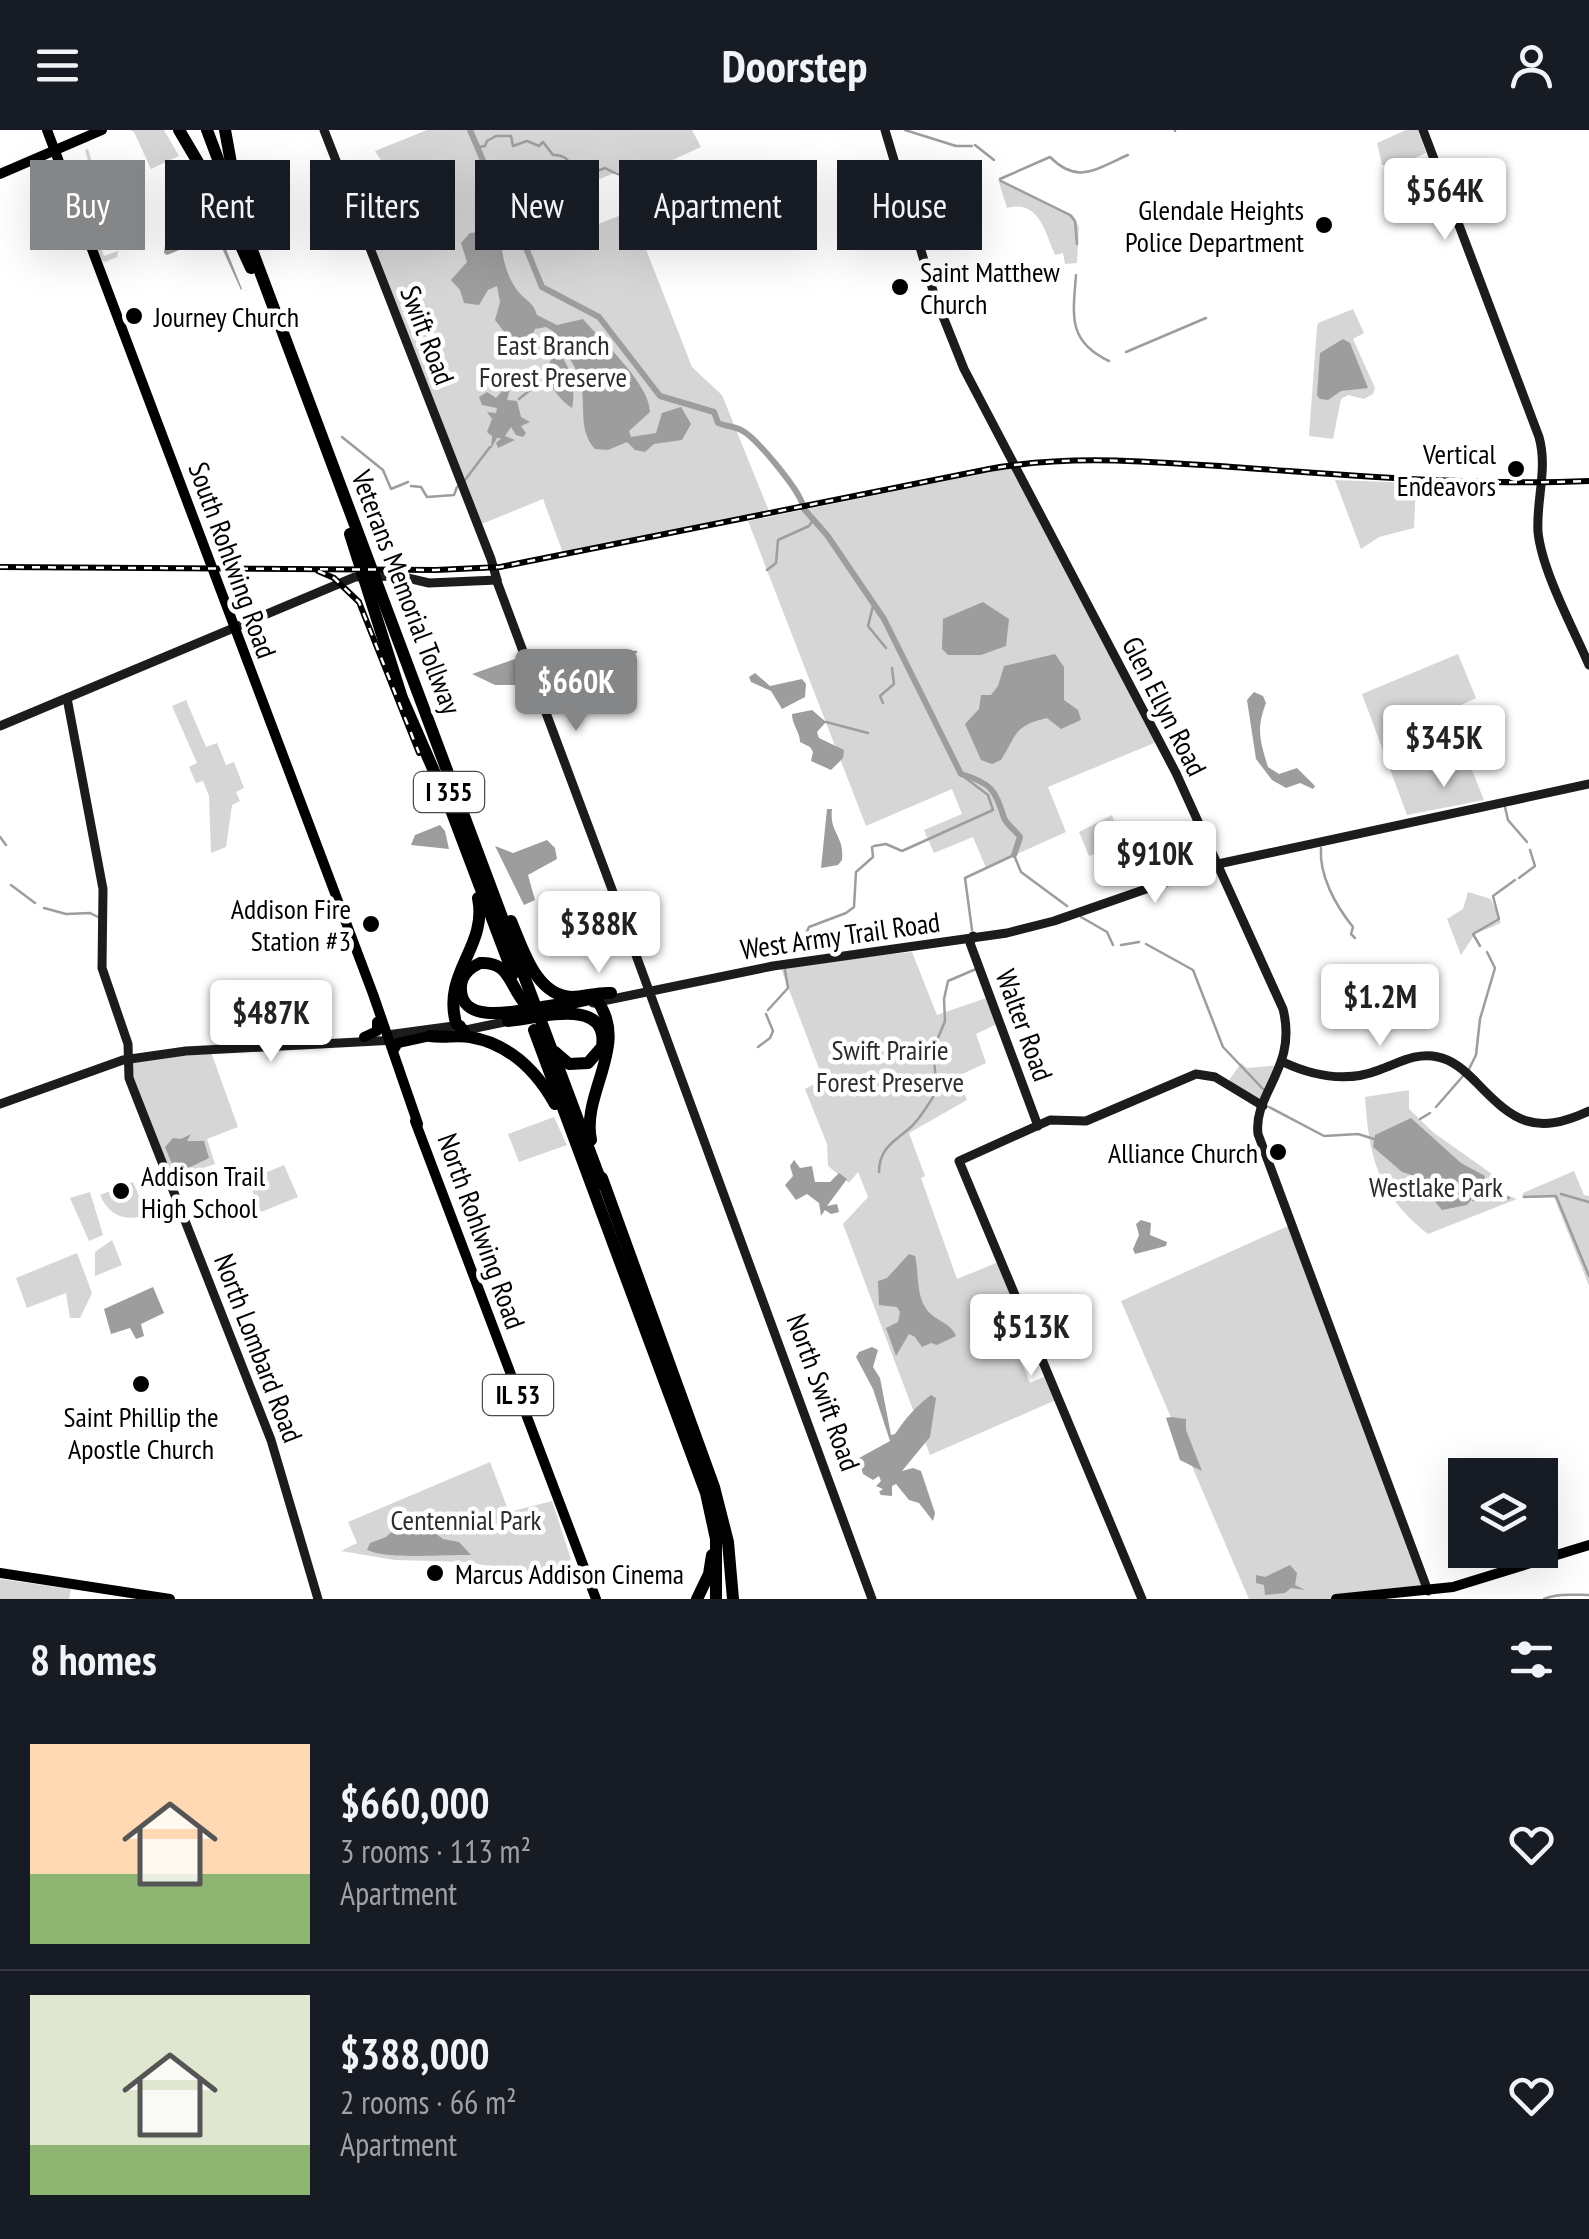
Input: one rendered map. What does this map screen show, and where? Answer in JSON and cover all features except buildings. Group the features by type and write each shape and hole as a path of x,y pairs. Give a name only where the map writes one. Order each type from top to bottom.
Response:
{"highway":[{"path":"179,130 220,198 258,284"},
{"name":"Veterans Memorial Tollway","path":"204,130 350,531 365,562"},
{"name":"Veterans Memorial Tollway","path":"204,130 216,160"},
{"path":"225,130 231,160"},
{"name":"Veterans Memorial Tollway","path":"252,250 348,505 516,982 528,1002"},
{"path":"374,586 402,698 451,810 516,982"},
{"path":"374,586 433,708 510,939"},
{"name":"Veterans Memorial Tollway","path":"374,586 510,939 528,1002"},
{"path":"451,810 480,913 476,939 457,975 452,995 455,1024"},
{"path":"468,813 513,925 542,983 568,996 606,1001"},
{"path":"556,1005 497,1014 479,1012 463,997 463,978 476,965 493,963 505,970 528,1002 539,1025 707,1465 724,1525 729,1599"},
{"path":"510,1018 595,998 606,1001"},
{"path":"602,1184 590,1133 593,1101 609,1051 606,1001"},
{"path":"510,1018 567,1013 586,1016 600,1029 601,1050 586,1064 566,1063 539,1025"},
{"path":"539,1025 710,1508 718,1570 716,1599"},
{"path":"430,1036 466,1036 489,1042 512,1054 535,1075 555,1105 613,1242"},
{"path":"685,1436 705,1500 712,1542 708,1574 697,1599"}],"main road":[{"path":"0,170 84,130"},
{"path":"54,144 102,130"},
{"name":"South Rohlwing Road","path":"54,144 323,869"},
{"name":"North Rohlwing Road","path":"323,869 594,1599"},
{"name":"North Rohlwing Road","path":"340,913 377,1022 388,1041"},
{"path":"364,1037 377,1031 377,1022"},
{"path":"388,1041 398,1043 430,1036"},
{"path":"1396,1599 1460,1590 1589,1547"},
{"path":"0,1573 170,1599"},
{"path":"1336,1599 1428,1594"}],"street":[{"name":"Swift Road","path":"324,130 550,726"},
{"name":"Glen Ellyn Road","path":"884,130 934,294 964,369 1172,765 1283,1009 1286,1048 1257,1122 1258,1136 1428,1594"},
{"path":"1422,130 1539,437 1542,476 1538,526 1543,554 1589,665"},
{"path":"0,726 350,579 399,576 439,583 496,580"},
{"path":"66,698 103,889 102,962 128,1044 133,1054 142,1058"},
{"name":"North Swift Road","path":"550,726 874,1599"},
{"name":"West Army Trail Road","path":"388,1041 455,1024 510,1018 556,1005 606,1001 648,988 780,964 1008,934 1217,861 1589,781"},
{"name":"Walter Road","path":"973,937 1038,1126"},
{"name":"West Army Trail Road","path":"430,1036 455,1024"},
{"path":"344,1041 364,1037 388,1041"},
{"path":"0,1106 88,1072 142,1058 186,1051 388,1041"},
{"name":"North Lombard Road","path":"128,1044 123,1063 272,1442 318,1599"},
{"path":"1282,1065 1342,1078 1369,1074 1416,1056 1442,1058 1457,1065 1520,1121 1548,1124 1585,1112"},
{"path":"1142,1599 959,1160 1057,1119 1086,1121 1198,1074 1212,1076 1263,1106"},
{"path":"1412,1593 1422,1584 1421,1574"}],"green space":[{"path":"130,130 164,130 179,156 151,169"},
{"name":"East Branch Forest Preserve","path":"427,130 692,130 701,147 672,160 619,160 619,172 599,179 599,160 475,160 475,250 599,250 599,224 619,216 619,250 646,250 692,367 722,395 769,511 563,553 543,499 479,525 374,250 455,250 455,160 381,160 375,151"},
{"path":"1406,130 1418,130 1426,153 1399,165 1382,165 1377,143"},
{"path":"998,179 1073,215 1079,227 1077,263 1065,264 1063,253 1055,255 1034,213 1018,206 1007,208"},
{"path":"97,250 102,250 104,256 118,251 117,257 101,260"},
{"path":"1353,309 1364,333 1353,339 1375,388 1373,394 1364,399 1348,395 1341,399 1333,439 1309,436 1318,323"},
{"path":"1014,467 1159,741 1048,787 1066,832 986,868 973,837 934,853 924,830 962,814 952,789 866,826 748,521"},
{"path":"1335,480 1416,483 1414,528 1379,537 1361,549"},
{"path":"1458,654 1476,698 1448,711 1484,800 1407,815 1362,694"},
{"path":"186,700 206,747 217,743 226,765 234,762 244,788 236,792 240,801 232,805 226,847 211,853 209,796 203,781 196,783 189,767 197,763 172,706"},
{"path":"1112,815 1117,830 1101,837 1102,851 1089,856 1079,832"},
{"path":"1468,892 1491,899 1501,923 1475,934 1461,955 1447,919 1463,909"},
{"name":"Swift Prairie Forest Preserve","path":"912,952 937,1015 989,997 999,1023 976,1034 986,1063 958,1076 967,1100 909,1133 957,1279 1001,1261 1024,1322 1007,1329 1030,1383 1046,1376 1056,1400 930,1455 843,1224 868,1197 858,1172 849,1183 828,1166 827,1144 805,1089 823,1079 780,966"},
{"path":"211,1052 238,1127 207,1139 215,1164 171,1179 133,1082 132,1063"},
{"path":"1241,1063 1247,1068 1281,1065 1263,1101 1228,1082"},
{"name":"Westlake Park","path":"1409,1090 1409,1109 1434,1133 1492,1174 1492,1189 1517,1199 1428,1234 1411,1219 1379,1173 1365,1097"},
{"path":"554,1117 567,1145 519,1162 508,1134"},
{"path":"284,1165 298,1197 261,1212 248,1180"},
{"path":"1574,1171 1584,1195 1589,1196 1589,1286 1554,1197 1522,1198 1523,1193"},
{"path":"133,1182 147,1215 119,1216 100,1195"},
{"path":"90,1192 103,1235 89,1241 70,1198"},
{"path":"1290,1225 1420,1586 1332,1599 1249,1599 1121,1301"},
{"path":"112,1240 122,1265 95,1276 95,1252"},
{"path":"77,1253 92,1293 80,1318 70,1318 66,1293 27,1308 16,1278"},
{"name":"Centennial Park","path":"490,1462 509,1512 552,1501 571,1559 560,1573 505,1570 470,1562 395,1560 341,1551 357,1543 348,1522"},
{"path":"0,1579 71,1589 69,1599 0,1599"}],"shaded area":[{"path":"475,232 475,250 503,250 510,277 537,315 557,325 583,319 623,363 642,389 650,412 629,431 631,437 656,433 662,413 681,407 691,424 682,440 654,444 645,452 635,450 627,442 608,450 595,449 586,433 578,374 554,332 546,327 535,329 524,351 519,351 495,320 500,302 497,286 488,290 479,305 464,303 451,280 467,262 461,243"},
{"path":"223,250 227,250 241,290"},
{"path":"1343,339 1350,343 1368,388 1341,391 1328,400 1320,399 1320,353"},
{"path":"557,352 571,378 572,408 550,382 548,367"},
{"path":"509,383 507,400 517,401 521,417 530,422 521,426 526,433 523,437 511,427 505,436 515,440 498,448 496,443 501,438 497,438 491,449 492,436 487,432 492,419 487,412 496,413 497,408 482,405 479,397 487,392 496,398"},
{"path":"983,602 1009,619 1006,646 981,655 948,655 942,649 943,619"},
{"path":"1055,654 1064,667 1064,700 1078,710 1081,720 1061,729 1047,718 1028,724 1017,733 1001,760 992,764 981,760 965,724 979,709 981,695 991,695 1004,666"},
{"path":"515,659 524,678 522,685 495,685 472,674"},
{"path":"755,673 770,686 802,679 806,684 805,697 782,709 771,691 751,682 749,677"},
{"path":"1254,692 1263,696 1266,703 1260,735 1268,767 1279,774 1297,768 1315,786 1313,789 1300,783 1286,788 1272,780 1256,759 1247,700"},
{"path":"812,710 826,722 817,732 819,738 844,750 843,758 831,770 811,761 813,752 800,742 793,722 792,714"},
{"path":"827,809 832,809 842,860 838,865 821,868"},
{"path":"440,825 449,849 411,845 415,835"},
{"path":"547,840 555,848 557,859 528,875 535,900 524,905 495,846 513,853"},
{"path":"1411,1118 1461,1163 1485,1176 1483,1185 1467,1205 1442,1210 1430,1196 1424,1179 1402,1172 1373,1147 1375,1135"},
{"path":"191,1134 187,1141 204,1141 209,1158 175,1171 165,1147 173,1138"},
{"path":"794,1160 800,1168 812,1166 815,1182 830,1182 839,1173 847,1179 827,1206 837,1204 839,1212 831,1214 825,1210 821,1216 819,1203 807,1194 796,1200 785,1185 793,1176 790,1166"},
{"path":"1141,1220 1151,1223 1150,1235 1167,1242 1166,1246 1135,1254 1139,1235 1136,1224"},
{"path":"909,1254 915,1256 925,1307 956,1336 922,1347 909,1334 896,1356 886,1328 898,1322 900,1312 897,1307 879,1305 878,1281 887,1278"},
{"path":"153,1287 164,1313 141,1324 144,1336 136,1339 130,1328 111,1334 104,1309"},
{"path":"872,1347 878,1350 873,1367 880,1378 891,1435 925,1399 931,1395 936,1398 930,1437 902,1471 921,1471 935,1513 933,1521 896,1484 892,1486 892,1496 881,1495 883,1489 876,1486 881,1481 879,1476 873,1480 863,1474 859,1458 890,1441 873,1389 856,1357"},
{"path":"1166,1418 1186,1419 1186,1430 1202,1471 1180,1460"},
{"path":"406,1519 414,1525 422,1524 443,1539 459,1542 471,1555 402,1556 367,1550 370,1543 386,1537"},
{"path":"1290,1565 1297,1573 1295,1585 1305,1590 1291,1588 1285,1593 1265,1595 1264,1585 1256,1583 1256,1575 1265,1577"}],"waterway":[{"path":"470,130 542,287 599,317 660,396 714,412 718,423 748,435 786,477 803,506"},
{"path":"905,130 956,146 972,146"},
{"path":"479,147 496,136 511,136 513,146 527,141 539,146 543,142 553,155 564,157 584,176 605,168 619,174"},
{"path":"975,145 994,160"},
{"path":"1000,179 1050,157 1069,170 1087,172 1128,155"},
{"path":"1001,181 1070,215 1075,221 1077,244"},
{"path":"1076,275 1074,315 1079,336 1109,361"},
{"path":"1126,352 1206,318"},
{"path":"519,399 535,386 553,383"},
{"path":"342,437 383,470 391,489 408,482"},
{"path":"465,480 490,447"},
{"path":"411,486 421,487 427,497 454,495 457,487"},
{"path":"804,509 827,535 884,619 961,774 985,784 994,794 1005,821 1020,837 1014,855"},
{"path":"767,570 776,563 778,540 809,526 814,519"},
{"path":"873,606 868,626 886,648"},
{"path":"541,688 543,692 602,667 615,652 636,652"},
{"path":"883,703 880,696 894,684 892,668"},
{"path":"826,722 868,733"},
{"path":"874,846 886,844 902,851 993,810 988,795 963,776"},
{"path":"1505,807 1508,820 1527,842"},
{"path":"0,837 6,845"},
{"path":"797,954 809,927 854,907 856,872 873,857 872,847"},
{"path":"1321,848 1326,880 1353,927 1351,934 1355,938"},
{"path":"1519,878 1535,866 1530,850"},
{"path":"972,930 965,878 1014,855 1021,872 1067,906"},
{"path":"1480,946 1473,934 1499,919 1493,896 1515,880"},
{"path":"11,885 35,903"},
{"path":"44,908 98,917"},
{"path":"1081,917 1107,932 1113,945"},
{"path":"1121,945 1139,942"},
{"path":"1146,944 1193,970 1223,1047 1263,1089"},
{"path":"1469,1069 1476,1055 1480,1019 1495,968 1487,952"},
{"path":"879,1172 885,1150 916,1122 937,1091 933,1050 945,1021 948,981 976,969"},
{"path":"768,1010 788,988 785,970"},
{"path":"758,1047 773,1031 766,1014"},
{"path":"1436,1107 1463,1076"},
{"path":"1269,1107 1324,1136 1358,1134 1374,1139"},
{"path":"1420,1119 1430,1113"},
{"path":"1561,1194 1589,1202"},
{"path":"1473,1200 1499,1195 1509,1198"},
{"path":"1524,1197 1556,1196 1589,1276"},
{"path":"1544,1599 1589,1595"}],"railway":[{"path":"0,567 500,567 989,469 1080,460 1455,481 1589,481"},
{"path":"318,571 334,578 359,602 419,753"}],"place":[{"name":"Glendale Heights Police Department","path":"1324,225"},
{"name":"Saint Matthew Church","path":"900,287"},
{"name":"Journey Church","path":"134,316"},
{"name":"Vertical Endeavors","path":"1516,469"},
{"name":"Addison Fire Station #3","path":"371,924"},
{"name":"Alliance Church","path":"1278,1152"},
{"name":"Addison Trail High School","path":"121,1191"},
{"name":"Saint Phillip the Apostle Church","path":"141,1384"},
{"name":"Marcus Addison Cinema","path":"435,1573"}]}
